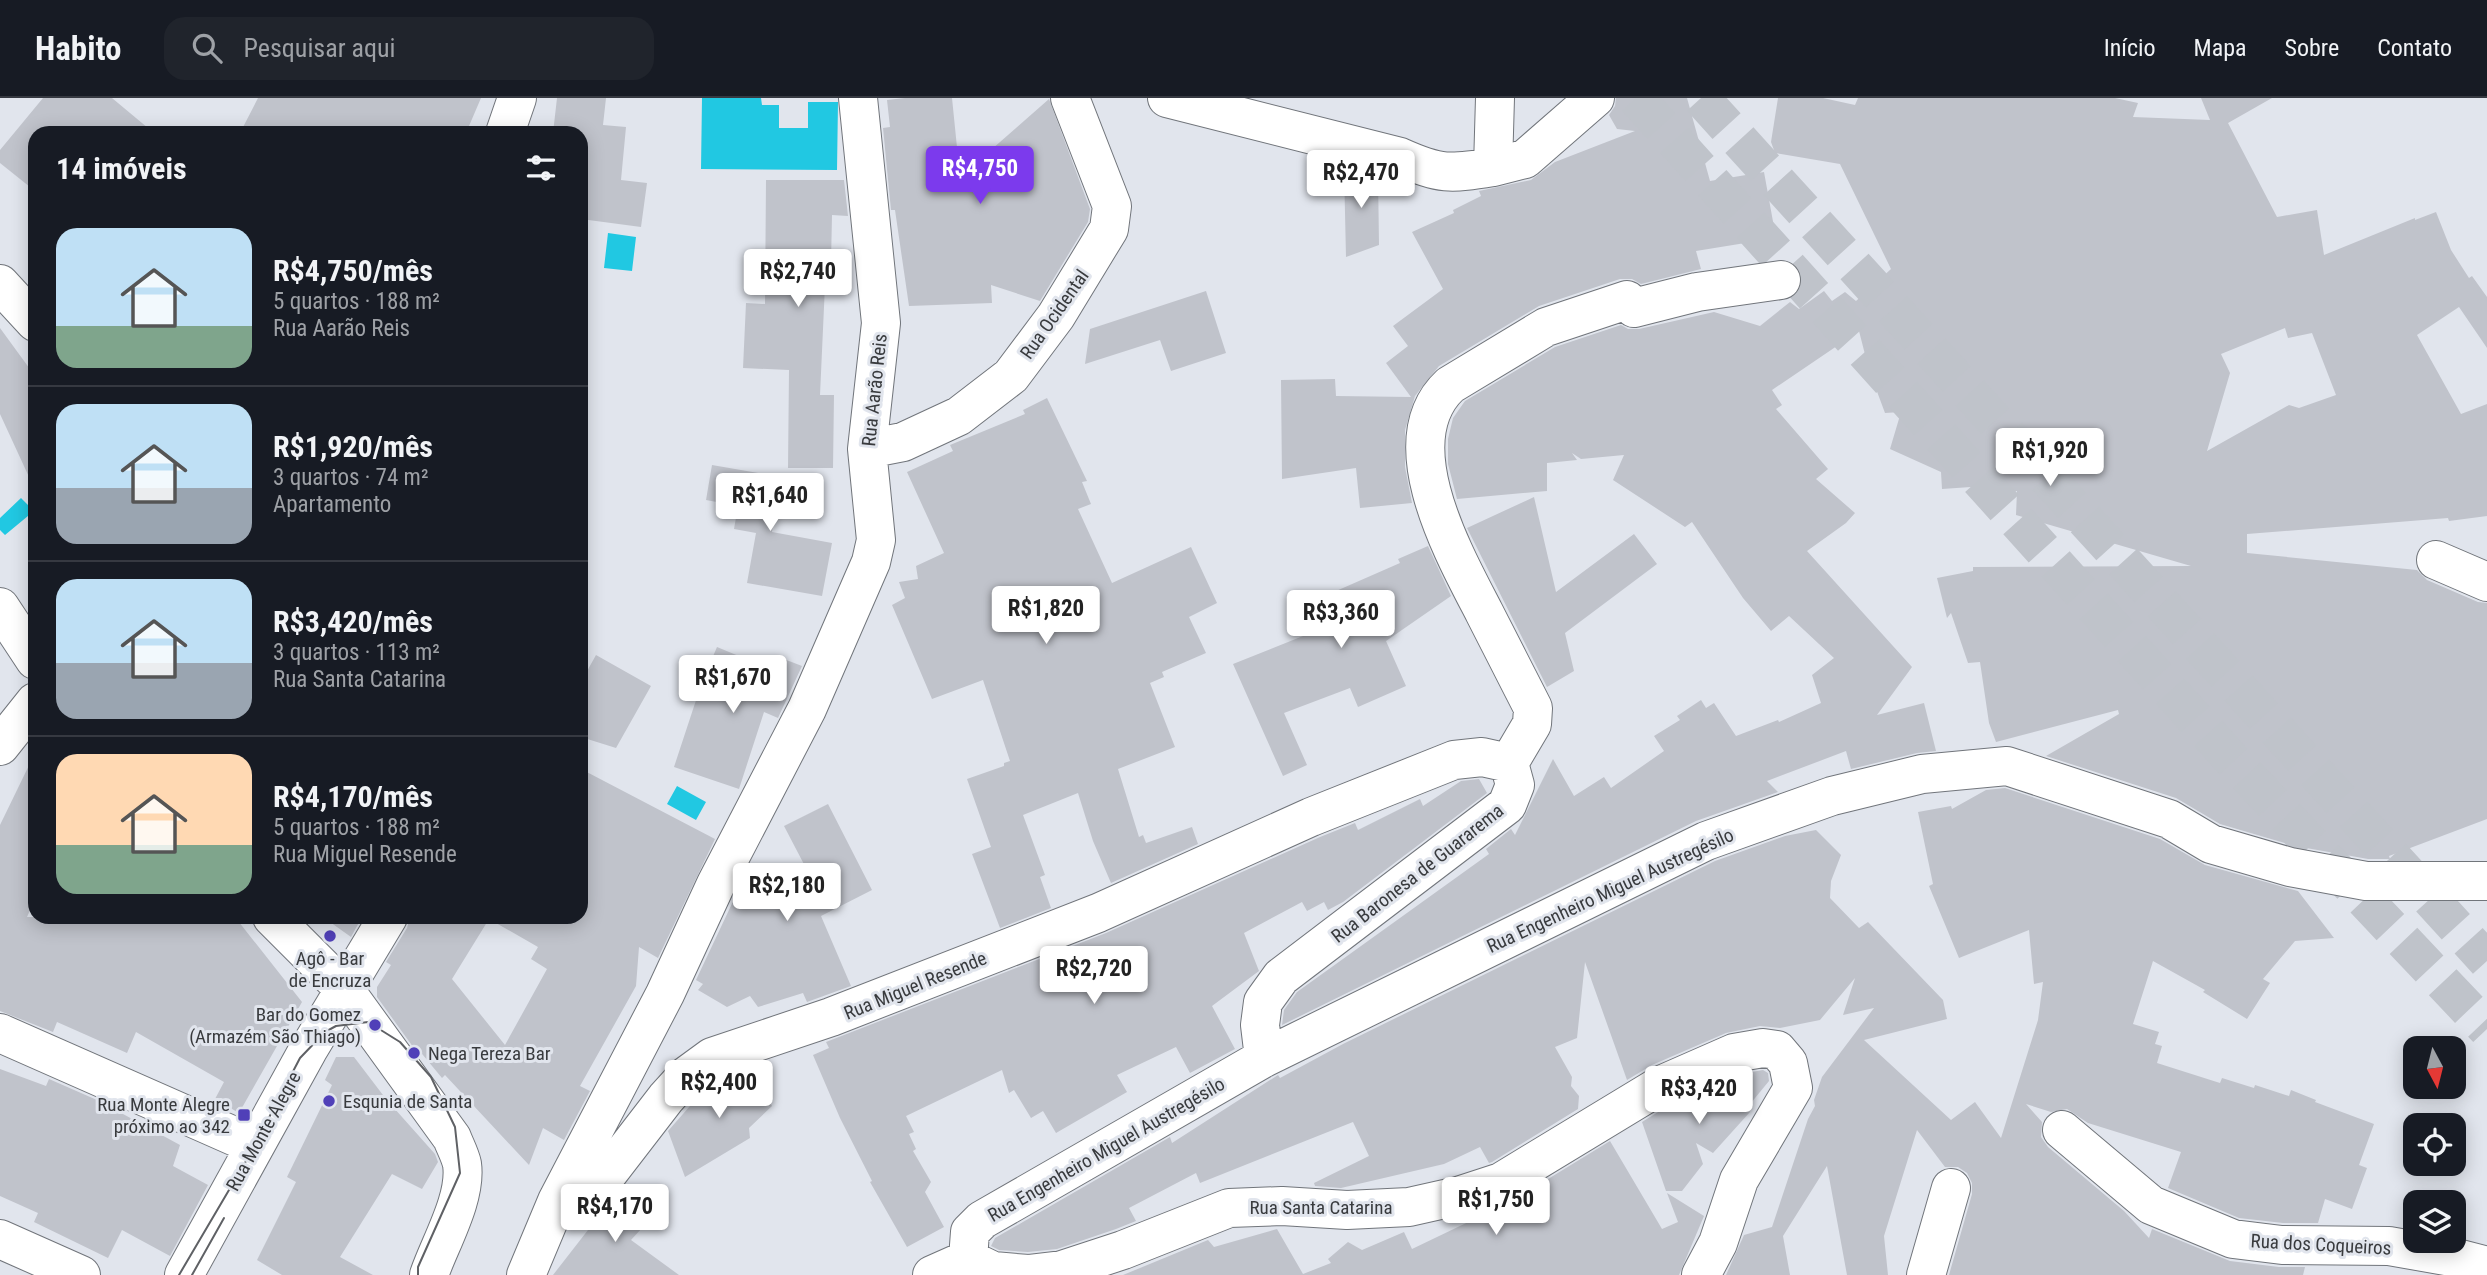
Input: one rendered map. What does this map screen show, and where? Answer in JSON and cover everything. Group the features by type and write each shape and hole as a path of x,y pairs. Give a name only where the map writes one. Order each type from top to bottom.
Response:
{"street":[{"path":"507,126 517,98"},
{"name":"Rua Aarão Reis","path":"526,1275 557,1201 665,995 716,884 807,709 871,562 876,540 867,449 881,323 858,98"},
{"name":"Rua Ocidental","path":"867,449 903,442 959,416 1011,376 1056,316 1109,229 1112,206 1070,98"},
{"path":"1167,98 1400,157 1430,170 1450,173 1525,159 1595,98"},
{"path":"1493,167 1495,98"},
{"path":"1509,763 1532,724 1533,708 1446,539 1427,481 1426,425 1437,397 1450,385 1546,327 1627,300 1634,308 1697,292 1781,280"},
{"path":"0,284 28,314"},
{"path":"2436,560 2487,582"},
{"path":"0,607 28,649"},
{"path":"0,746 28,711"},
{"name":"Rua Miguel Resende","path":"557,1201 609,1172 666,1097 686,1076 712,1058 831,1017 1098,913 1311,817 1454,761 1482,757 1509,763"},
{"name":"Rua Baronesa de Guararema","path":"1264,1058 1260,1025 1263,1002 1281,977 1507,805 1514,785 1509,763"},
{"name":"Rua Engenheiro Miguel Austregésilo","path":"968,1259 970,1232 982,1220 1264,1058 1706,841 1832,796 1922,774 2007,766 2169,819 2211,844 2290,867 2366,881 2487,881"},
{"path":"279,924 344,989 452,1138 462,1163 462,1182 456,1207 429,1275"},
{"name":"Rua Monte Alegre","path":"184,1275 254,1145 384,924"},
{"path":"0,1032 254,1145"},
{"name":"Rua Santa Catarina","path":"968,1259 993,1271 1028,1274 1062,1270 1123,1250 1230,1208 1282,1206 1347,1210 1409,1207 1458,1196 1501,1182 1661,1085 1734,1053 1763,1048 1777,1050 1788,1063 1793,1088 1739,1180 1718,1243 1701,1275"},
{"name":"Rua dos Coqueiros","path":"2062,1130 2151,1205 2233,1238 2282,1245 2389,1246 2487,1266"},
{"path":"1926,1275 1951,1188"},
{"path":"0,1239 81,1275"},
{"path":"932,1275 968,1259"}],"water":[{"path":"702,98 761,98 762,105 779,105 779,128 808,128 808,102 838,102 837,170 701,169"},
{"path":"608,233 636,237 632,271 604,268"},
{"path":"21,498 28,505 28,516 5,535 0,530 0,518"},
{"path":"677,786 706,802 696,820 667,804"}],"building":[{"path":"43,98 112,98 146,126 28,126 28,185 0,163 0,150"},
{"path":"258,98 481,98 469,126 244,126"},
{"path":"557,98 606,98 603,125 626,127 621,180 647,183 641,227 588,220 588,126 554,126"},
{"path":"952,98 960,177 1049,99 1090,209 1088,222 1040,301 991,285 992,303 909,306 895,210 891,210 883,128 890,127 887,100"},
{"path":"1616,98 1687,98 1710,181 1764,172 1776,238 1696,251 1701,269 1641,284 1632,279 1620,279 1539,306 1439,366 1415,396 1405,430 1405,467 1412,503 1360,508 1356,468 1282,479 1281,380 1335,379 1336,396 1411,397 1386,363 1408,346 1393,326 1443,289 1412,232 1454,213 1453,210 1481,196 1479,191 1531,180 1555,162 1635,131 1617,129 1609,115 1615,106"},
{"path":"1778,98 1823,98 1855,105 1858,98 2115,98 2138,103 2133,117 2210,120 2201,98 2272,98 2228,123 2277,217 2317,210 2324,255 2436,212 2451,250 2469,278 2472,276 2487,297 2487,348 2459,307 2417,335 2461,414 2487,404 2487,516 2449,521 2448,518 2247,534 2247,553 2417,570 2427,580 2478,602 2487,603 2487,819 2389,856 2390,859 2368,859 2295,846 2220,824 2176,798 2046,756 2119,714 2118,710 1996,742 1989,723 1980,662 1968,663 1951,613 1947,618 1937,578 1973,571 1973,567 2191,566 2016,515 2017,491 1972,495 1971,487 1942,489 1941,472 1890,449 1901,412 1885,413 1869,370 1859,331 1772,390 1782,405 1776,409 1828,469 1816,479 1855,513 1846,523 1807,551 1912,667 1877,715 1924,703 1936,751 1851,769 1846,751 1767,781 1778,792 1696,821 1282,1025 1284,1010 1297,992 1489,854 1486,849 1511,829 1515,835 1553,759 1574,796 1604,777 1611,788 1664,751 1654,736 1680,720 1677,716 1701,700 1706,708 1714,703 1736,736 1778,720 1779,722 1821,703 1812,675 1834,658 1789,616 1771,631 1743,598 1692,522 1685,527 1613,480 1624,455 1581,459 1572,453 1577,460 1547,463 1547,491 1457,499 1448,464 1448,439 1453,418 1465,401 1555,347 1621,325 1628,329 1639,329 1714,312 1760,326 1790,302 1799,309 1824,291 1832,301 1845,292 1856,301 1891,269 1840,164 1775,153 1771,142","holes":["2285,328 2288,338 2312,333 2336,395 2299,408 2289,405 2207,451 2230,373 2221,354"]},
{"path":"1352,167 1378,174 1379,245 1346,257 1344,168"},
{"path":"766,180 844,180 848,216 832,215 831,263 826,263 820,395 834,395 833,468 788,468 789,370 743,368 746,303 765,304"},
{"path":"1206,291 1226,353 1171,371 1160,340 1085,364 1090,329"},
{"path":"0,328 28,366 28,475 0,414"},
{"path":"1047,398 1087,481 1082,482 1091,504 1078,509 1112,583 1191,547 1217,603 1189,617 1206,653 1162,672 1164,677 1150,683 1175,747 1118,769 1139,837 1143,835 1146,843 1192,827 1198,844 1111,883 1093,841 1078,793 1023,815 1045,875 1040,877 1051,908 1000,928 972,854 991,847 967,779 1004,766 1004,763 1010,761 983,680 932,699 892,605 905,598 899,582 918,579 916,566 944,553 907,472 953,451 950,445 1025,414 1023,410"},
{"path":"712,465 781,477 772,532 832,543 822,596 747,583 756,533 734,529 738,506 706,500"},
{"path":"1534,497 1556,592 1634,534 1657,564 1565,633 1574,671 1547,687 1467,528"},
{"path":"1428,546 1451,596 1386,641 1406,686 1358,707 1350,688 1284,713 1307,765 1283,776 1233,664 1323,628 1311,602 1400,563 1398,559"},
{"path":"717,647 770,669 776,656 802,666 778,718 764,712 739,789 674,767 702,682"},
{"path":"596,655 651,686 616,748 588,739 588,669"},
{"path":"28,767 28,924 241,924 302,1002 239,1113 215,1099 224,1082 136,1032 127,1053 57,1022 53,1032 0,1011 0,825"},
{"path":"588,773 715,839 658,958 639,947 636,986 580,1086 590,1091 564,1140 543,1128 529,1165 445,1075 442,1078 418,1049 416,1051 377,997 377,987 391,965 386,962 408,924 486,924 452,979 505,1045 547,969 531,959 538,947 498,924 588,924"},
{"path":"1479,779 1487,793 1343,902 1328,910 1324,902 1307,911 1302,902 1244,933 1259,971 1212,1006 1235,1049 1190,1073 1176,1047 1117,1075 1127,1092 1056,1133 1043,1111 1031,1118 1014,1090 1009,1093 1002,1070 906,1116 914,1132 909,1134 916,1149 913,1151 931,1182 925,1192 944,1227 907,1247 870,1182 872,1181 840,1118 813,1055 829,1048 826,1042 1106,933 1320,837 1355,823 1358,830 1420,799 1423,806 1461,781"},
{"path":"2005,788 2160,839 2205,865 2298,891 2334,938 2295,941 2263,979 2270,983 2247,1019 2203,992 2205,990 2153,961 2133,1024 2159,1032 2155,1044 2162,1046 2157,1063 2220,1083 2222,1078 2289,1096 2291,1090 2374,1124 2359,1165 2367,1168 2352,1209 2325,1199 2318,1223 2283,1223 2239,1218 2168,1188 2181,1152 2088,1123 2067,1109 2051,1112 2026,1104 2042,1122 2041,1137 2048,1147 2124,1211 2149,1238 2152,1229 2230,1261 2305,1267 2303,1275 1949,1275 1972,1194 1972,1183 1967,1173 1958,1167 1945,1167 1917,1130 1884,1236 1888,1275 1847,1275 1827,1166 1783,1236 1790,1275 1726,1275 1744,1235 1772,1227 1808,1119 1815,1106 1814,1100 1822,1077 1874,1008 1843,1015 1855,978 1820,1020 1780,1028 1760,1026 1726,1033 1652,1065 1627,1080 1585,962 1577,1038 1555,1047 1572,1077 1571,1086 1579,1096 1578,1109 1492,1162 1489,1163 1480,1147 1444,1164 1341,1188 1315,1186 1314,1183 1369,1156 1353,1122 1200,1183 1196,1173 1129,1208 1136,1221 1116,1229 1057,1249 1028,1252 999,1250 991,1246 995,1238 1170,1137 1172,1143 1278,1075 1280,1078 1343,1044 1715,861 1785,836 1816,830 1841,855 1831,881 1830,898 1859,928 1868,922 1943,1000 1947,1019 1864,1040 1951,1120 1975,1102 2001,1138 2038,1020 2043,982 2034,984 2029,930 1959,958 1929,886 1933,884 1918,812 1951,806 1952,809 1986,790"},
{"path":"828,804 872,890 821,916 851,986 807,1002 803,993 758,1007 750,996 727,1007 698,990 703,984 696,980 745,876 763,864 819,893 784,826"},
{"path":"333,924 358,924 351,937"},
{"path":"336,1057 354,1057 386,1099 435,1154 438,1162 422,1189 392,1174 340,1257 373,1275 282,1275 257,1260 296,1182 287,1177 332,1085 325,1080"},
{"path":"752,1067 772,1106 749,1128 750,1138 685,1177 668,1131 704,1090 722,1077"},
{"path":"0,1069 46,1086 49,1079 113,1107 180,1145 173,1166 208,1185 170,1256 122,1230 108,1258 34,1222 38,1213 0,1196"},
{"path":"1763,1070 1768,1073 1769,1081 1746,1109 1750,1112 1713,1153 1696,1143 1703,1164 1682,1191 1666,1191 1642,1122 1671,1104 1740,1074"},
{"path":"1610,1141 1662,1229 1678,1222 1667,1193 1704,1216 1679,1275 1123,1275 1208,1240 1214,1247 1277,1229 1303,1274 1331,1263 1328,1259 1348,1242 1362,1250 1404,1232 1412,1249 1512,1201"},
{"path":"625,1187 653,1216 631,1240 679,1275 553,1275 616,1194"}],"tunnel":[{"path":"1636,98 2233,761 2487,1029"},
{"path":"1701,98 2487,961"}],"tram line":[{"path":"179,1275 249,1156 300,1058 325,1032 336,1026 368,1022 400,1042 431,1077 455,1127 460,1173 418,1267 418,1275"},
{"path":"192,1275 224,1218"}],"place":[{"name":"Agô - Bar de Encruza","path":"330,936"},
{"name":"Bar do Gomez (Armazém São Thiago)","path":"375,1025"},
{"name":"Nega Tereza Bar","path":"414,1053"},
{"name":"Esqunia de Santa","path":"329,1101"},
{"name":"Rua Monte Alegre próximo ao 342","path":"244,1115"}]}
